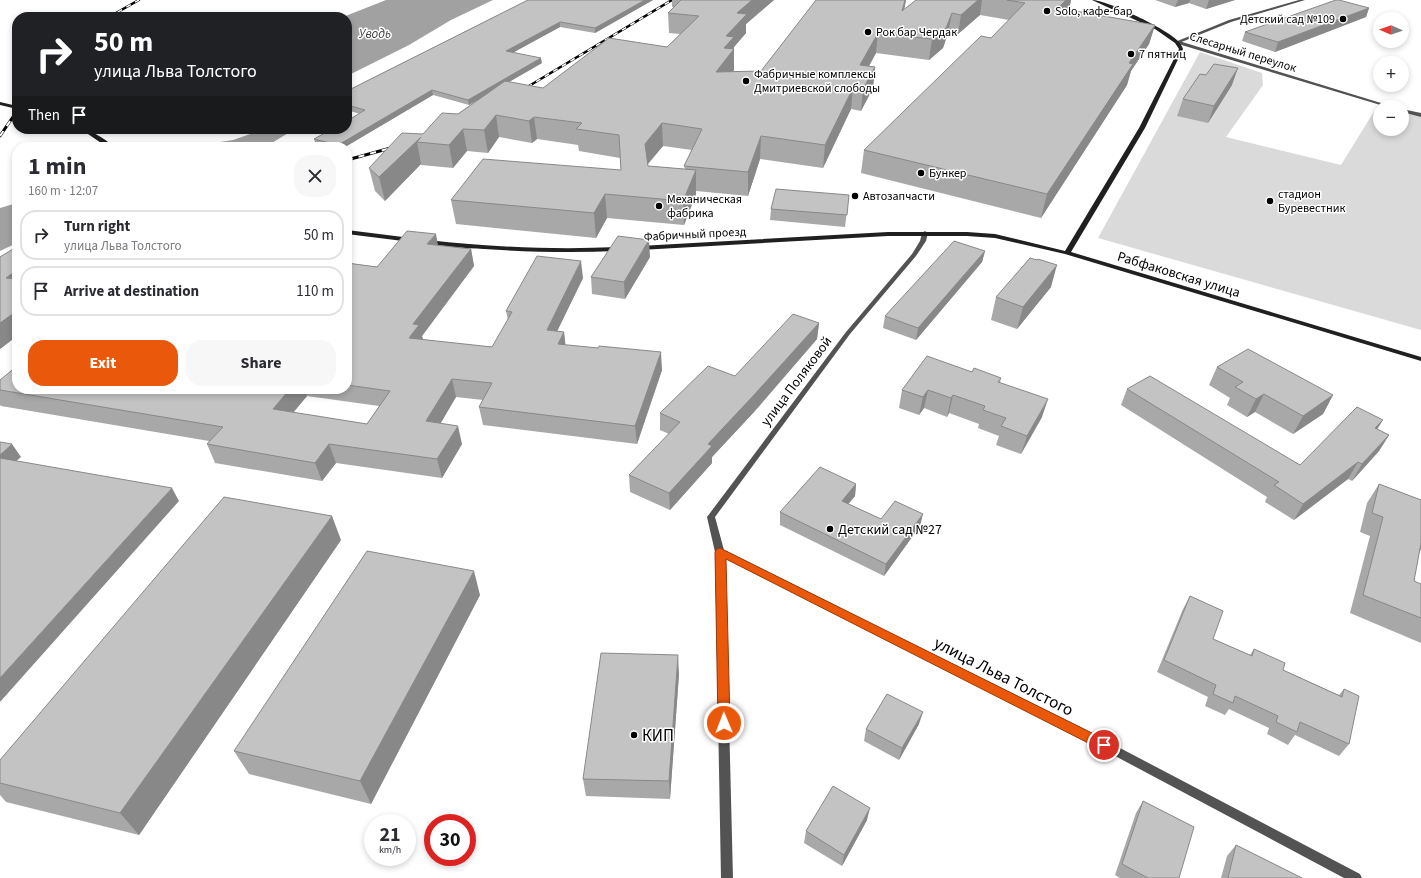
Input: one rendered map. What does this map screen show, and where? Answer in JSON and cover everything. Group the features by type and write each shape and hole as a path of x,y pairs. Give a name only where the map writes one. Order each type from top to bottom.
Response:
{"main road":[{"name":"Слесарный переулок","path":"1094,0 1155,27 1177,42"},
{"path":"1067,253 1142,128 1181,49 1177,42"},
{"path":"0,103 12,107"},
{"path":"92,134 104,142"},
{"name":"Фабричный проезд","path":"352,233 485,248 548,251 626,248"},
{"name":"Рабфаковская улица","path":"925,233 995,236 1067,253 1421,359"},
{"name":"Фабричный проезд","path":"633,248 925,233"}],"street":[{"path":"1177,42 1230,21 1302,0"},
{"name":"Слесарный переулок","path":"1177,42 1373,101"},
{"path":"1409,112 1421,115"},
{"name":"улица Поляковой","path":"720,552 711,517 848,334 914,254 923,241 925,233"},
{"path":"720,552 727,878"},
{"name":"улица Льва Толстого","path":"720,552 1076,730 1356,878"}],"shaded area":[{"name":"стадион Буревестник","path":"1200,52 1262,73 1263,85 1226,137 1341,165 1373,113 1373,136 1409,136 1409,113 1421,116 1421,330 1098,238"}],"water":[{"name":"Уводь","path":"386,0 493,0 451,20 409,45 352,74 352,13"},
{"path":"250,134 287,134 273,142 220,142 233,140"},
{"path":"12,204 12,245 0,251 0,208"}],"building":[{"path":"528,0 645,0 595,28 560,22 506,51 541,58 468,100 432,90 343,142 326,142 314,139 323,134 352,134 352,118 365,110 352,106 352,88"},
{"path":"681,0 752,0 737,13 747,14 726,36 734,37 724,48 734,49 716,72 761,71 816,0 905,0 902,11 916,0 978,0 961,15 952,13 946,28 932,39 878,33 860,65 875,67 863,89 853,88 825,145 761,136 748,172 684,166 702,129 662,123 645,144 648,166 696,170 683,201 605,194 594,213 451,200 483,159 621,170 619,135 576,129 582,123 534,117 529,121 496,115 484,130 463,129 449,145 417,142 421,137 379,177 369,168 402,133 423,134 442,113 458,114 505,81 543,88 609,38 667,47 699,16 668,13"},
{"path":"1007,0 1066,0 1058,8 1155,25 1129,63 1133,64 1047,194 864,150 981,36 991,38 1025,3"},
{"path":"1336,0 1369,8 1278,42 1245,32 1276,21"},
{"path":"1214,64 1238,68 1214,106 1183,99 1200,74 1206,75"},
{"path":"776,189 849,195 847,215 771,209"},
{"path":"407,231 436,234 427,244 471,249 413,324 419,325 409,338 492,347 512,312 506,311 537,256 581,261 547,330 564,332 558,344 661,352 635,426 479,407 492,383 452,379 426,421 458,426 437,459 329,444 315,463 207,444 223,427 24,394 286,394 273,409 367,424 390,391 352,386 352,264 377,267"},
{"path":"618,236 649,240 624,282 591,277"},
{"path":"954,241 985,251 918,328 885,316"},
{"path":"12,250 12,274 6,278 12,279 12,314 0,323 0,257"},
{"path":"1030,258 1057,265 1023,307 996,297"},
{"path":"793,314 819,323 708,444 712,446 669,493 629,475 680,422 660,413 708,366 735,376"},
{"path":"1248,349 1333,395 1303,416 1264,394 1256,399 1235,387 1243,382 1217,367"},
{"path":"927,356 972,372 974,368 1001,378 998,382 1048,399 1027,436 1001,426 1006,418 983,410 985,406 953,395 951,398 928,390 923,397 902,390"},
{"path":"12,370 12,392 0,390 0,380"},
{"path":"1150,376 1300,465 1357,407 1383,420 1375,428 1389,435 1362,464 1358,462 1303,504 1274,485 1279,482 1127,389"},
{"path":"0,442 12,444 0,455"},
{"path":"0,458 172,488 0,678"},
{"name":"Детский сад №27","path":"820,467 856,484 842,501 881,519 895,501 923,514 886,564 780,512"},
{"path":"1379,484 1421,500 1421,543 1414,581 1421,584 1421,618 1363,595 1383,517 1372,513"},
{"path":"224,497 332,516 120,813 0,783 0,760"},
{"path":"367,551 474,571 360,781 234,751"},
{"path":"1190,596 1223,611 1213,639 1252,656 1254,649 1285,663 1283,670 1342,697 1344,689 1359,696 1349,744 1300,722 1297,732 1276,722 1278,716 1235,696 1233,703 1213,694 1216,685 1164,660"},
{"name":"КИП","path":"601,653 678,655 669,781 583,779"},
{"path":"887,694 923,712 902,748 866,729"},
{"path":"833,786 870,808 844,855 806,831"},
{"path":"1143,801 1194,827 1179,878 1148,878 1122,864"},
{"path":"1236,845 1302,878 1228,878"}],"railway":[{"path":"118,12 139,0"},
{"path":"519,92 672,0"},
{"path":"0,136 12,118"},
{"path":"352,159 398,146"}],"place":[{"name":"Solo, кафе-бар","path":"1047,11"},
{"name":"Детский сад №109","path":"1343,19"},
{"name":"Рок бар Чердак","path":"868,32"},
{"name":"7 пятниц","path":"1131,54"},
{"name":"Фабричные комплексы Дмитриевской слободы","path":"746,81"},
{"name":"Бункер","path":"921,173"},
{"name":"Автозапчасти","path":"855,196"},
{"name":"стадион Буревестник","path":"1270,201"},
{"name":"Механическая фабрика","path":"659,206"},
{"name":"Детский сад №27","path":"830,529"},
{"name":"КИП","path":"634,735"}],"route":[{"path":"724,723 720,552 1104,745"}]}
